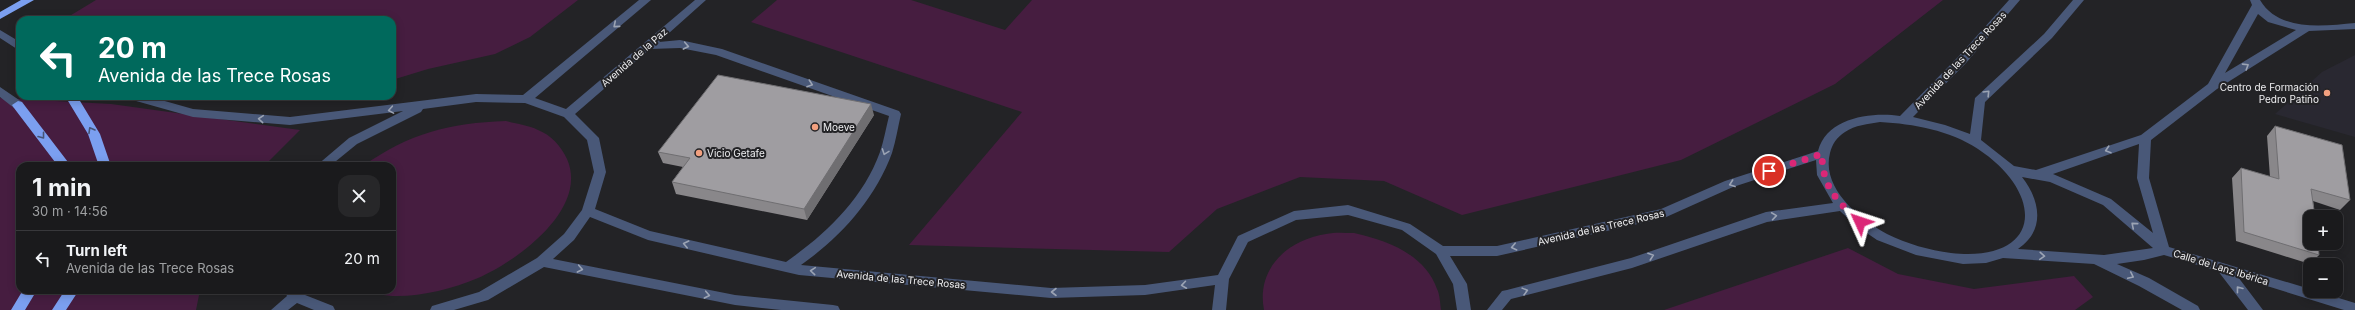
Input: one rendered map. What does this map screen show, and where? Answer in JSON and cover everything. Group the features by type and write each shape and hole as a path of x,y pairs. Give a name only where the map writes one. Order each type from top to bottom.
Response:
{"highway":[{"path":"0,16 29,0"},
{"path":"73,100 94,134 104,162"},
{"path":"18,105 62,162"},
{"path":"18,310 28,294"},
{"path":"59,310 69,294"}],"street":[{"path":"526,99 646,0"},
{"name":"Avenida de la Paz","path":"568,114 701,0"},
{"name":"Avenida de las Trece Rosas","path":"1904,119 2015,0"},
{"path":"1975,142 1979,101 2048,36 2079,0"},
{"path":"2212,86 2256,3 2276,20 2305,29 2355,26"},
{"path":"2036,175 2145,138 2212,86 2305,29"},
{"path":"0,32 16,44"},
{"path":"647,46 680,44 718,52 896,114 886,153 865,194 827,240 789,267"},
{"path":"0,91 18,105"},
{"path":"147,100 193,113 290,121 381,112 476,98 526,99 568,114 593,138 600,172 588,211 569,237 542,262 483,296 437,310"},
{"path":"327,162 353,141 429,104"},
{"path":"1880,118 1904,119 1941,128 1975,142 1994,155 2011,170 2023,186 2030,202 2032,218 2028,232 2019,244 2003,253 1982,258 1958,259 1932,255 1906,248 1882,236 1860,222 1842,206 1829,188 1822,170 1822,154 1829,140 1841,129 1859,122 1880,118"},
{"path":"2003,253 2096,260 2144,256 2164,250 2143,178 2145,138"},
{"name":"Avenida de las Trece Rosas","path":"1441,251 1497,251 1664,213 1730,184 1822,154"},
{"name":"Calle de Lanz Ibérica","path":"2011,170 2053,178 2107,202 2164,250 2355,308"},
{"path":"1494,310 1507,295 1632,263 1766,217 1842,206"},
{"path":"1219,310 1222,279 1243,239 1294,216 1348,210 1406,226 1441,251 1460,284 1464,310"},
{"name":"Avenida de las Trece Rosas","path":"588,211 648,235 789,267 1051,293 1145,290 1222,279"},
{"path":"2096,260 2144,282 2194,310"},
{"path":"542,262 735,300 833,310"},
{"path":"2222,267 2256,310"},
{"path":"278,310 293,294 328,310"}],"shaded area":[{"path":"96,0 578,0 530,37 495,54 428,69 396,79 396,16 70,16"},
{"path":"777,0 911,0 1005,30 1032,0 1943,0 1835,84 1681,160 1462,215 1384,181 1300,177 1217,209 1169,252 909,245 1022,112 751,22"},
{"name":"Centro de Formación Pedro Patiño","path":"2355,55 2355,137 2275,114 2322,72"},
{"path":"0,98 111,104 300,130 268,162 16,162 16,294 199,294 196,310 0,310"},
{"path":"506,121 530,127 543,132 559,145 567,159 571,178 568,196 559,214 545,231 529,246 494,270 478,278 458,286 425,294 388,296 377,294 396,294 396,162 369,162 397,145 431,132 448,127"},
{"path":"1333,233 1354,233 1379,240 1403,250 1414,258 1423,266 1431,277 1439,294 1441,310 1264,310 1263,295 1265,282 1277,259 1287,250 1312,237"},
{"path":"1848,248 1898,274 1974,289 2074,276 2093,297 2075,310 1664,310"}],"building":[{"path":"718,75 871,104 804,209 672,182 690,158 658,152"},
{"path":"2275,126 2342,145 2350,200 2311,189 2314,210 2303,210 2303,250 2319,250 2319,255 2244,232 2241,168 2279,179"}],"place":[{"name":"Centro de Formación Pedro Patiño","path":"2327,93"},
{"name":"Moeve","path":"815,127"},
{"name":"Vicio Getafe","path":"699,153"}],"route":[{"path":"1769,171 1822,154 1822,170 1829,188 1842,206 1860,222"}]}
